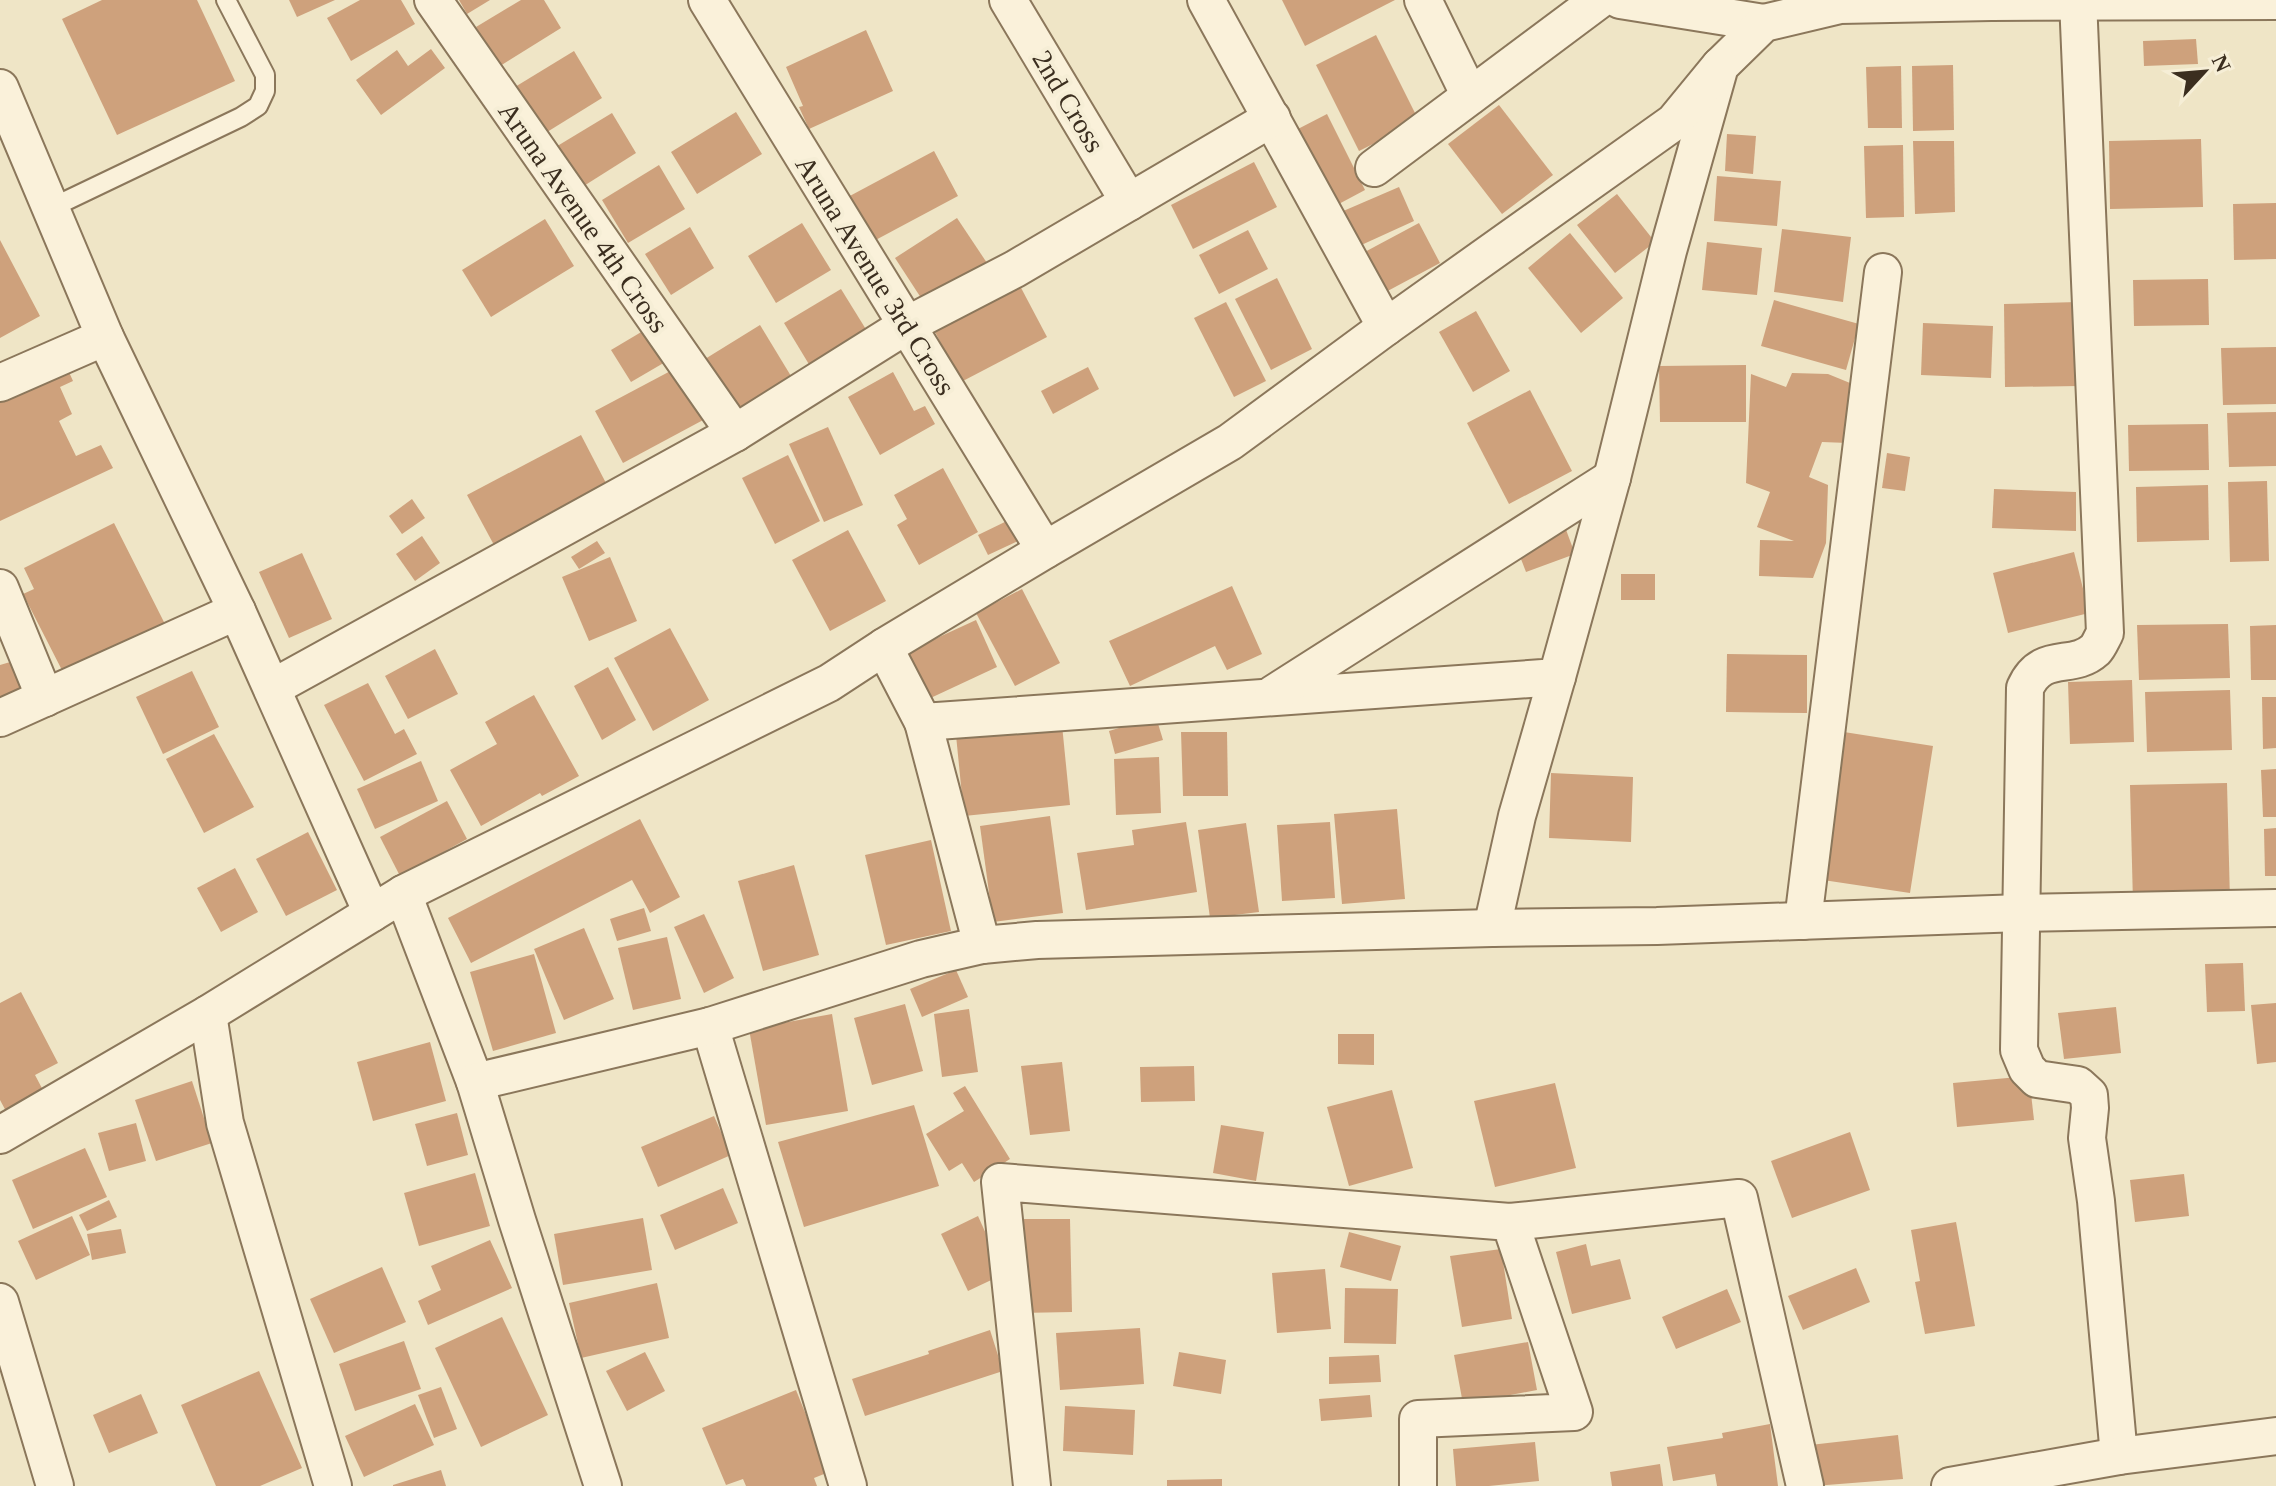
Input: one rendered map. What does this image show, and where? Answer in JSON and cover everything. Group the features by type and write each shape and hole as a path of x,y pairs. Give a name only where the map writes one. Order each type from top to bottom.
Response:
{"street":[{"name":"Aruna Avenue 4th Cross","path":"433,0 735,433"},
{"name":"Aruna Avenue 3rd Cross","path":"707,0 1045,550"},
{"name":"2nd Cross","path":"1008,0 1129,202"},
{"path":"1206,0 1386,327"},
{"path":"1423,0 1470,96"},
{"path":"1374,168 1599,0"},
{"path":"1620,0 1764,23 1840,2 2276,1"},
{"path":"2078,1 2105,633 2095,650 2079,658 2041,667 2030,676 2025,688 2019,1050 2027,1069 2037,1079 2078,1085 2089,1095 2087,1138 2096,1201 2119,1456"},
{"path":"0,1135 208,1014 403,894 829,683 1045,550 1230,442 1674,122 1720,66 1764,23"},
{"path":"1492,928 1517,816 1612,478 1668,251 1720,66"},
{"path":"0,88 105,337 237,611 372,913"},
{"path":"272,688 735,433 907,325 1015,269 1272,118"},
{"path":"1803,921 1883,272"},
{"path":"0,383 105,337"},
{"path":"1269,697 1612,478"},
{"path":"0,588 45,698"},
{"path":"0,718 237,611"},
{"path":"884,647 923,722 982,945"},
{"path":"923,722 1557,677"},
{"path":"403,894 475,1082 603,1486"},
{"path":"475,1082 710,1026 921,959 982,945 1037,940 2276,908"},
{"path":"208,1014 225,1123 333,1486"},
{"path":"710,1026 848,1486"},
{"path":"1032,1486 1000,1182 1510,1222 1739,1198 1805,1486"},
{"path":"1418,1486 1418,1419 1574,1412 1510,1222"},
{"path":"0,1302 55,1486"},
{"path":"1950,1486 2119,1456 2276,1436"}],"lane":[{"path":"51,208 258,106 265,91 265,75 226,0"}],"building":[{"path":"102,0 197,0 235,81 117,135 62,19"},
{"path":"289,0 335,0 297,17"},
{"path":"360,0 401,0 415,24 351,61 327,18"},
{"path":"459,0 490,0 467,14"},
{"path":"521,0 544,0 561,28 500,66 476,27"},
{"path":"1282,0 1395,0 1305,46"},
{"path":"866,30 893,91 809,129 786,67"},
{"path":"1376,35 1419,121 1359,151 1316,65"},
{"path":"2196,39 2198,64 2144,66 2143,41"},
{"path":"431,49 445,68 381,115 356,80 397,50 408,66"},
{"path":"574,51 602,98 539,137 510,90"},
{"path":"1953,65 1954,130 1913,131 1912,66"},
{"path":"1901,66 1902,128 1868,128 1866,67"},
{"path":"1499,105 1553,175 1502,214 1448,144"},
{"path":"736,112 762,154 697,194 671,152"},
{"path":"612,113 636,153 579,189 554,148"},
{"path":"1327,114 1365,190 1335,206 1296,130"},
{"path":"1727,134 1756,136 1753,174 1725,171"},
{"path":"2201,139 2203,207 2110,209 2109,141"},
{"path":"1913,141 1954,141 1955,212 1915,214"},
{"path":"1903,145 1904,217 1866,218 1864,146"},
{"path":"934,151 958,196 870,243 846,198"},
{"path":"1254,162 1277,207 1193,249 1171,205"},
{"path":"659,165 685,209 628,243 602,200"},
{"path":"1717,176 1781,181 1777,226 1714,221"},
{"path":"1399,187 1414,221 1357,247 1341,212"},
{"path":"1617,194 1655,242 1615,273 1577,225"},
{"path":"2276,203 2276,259 2234,260 2233,204"},
{"path":"957,218 987,263 925,304 895,258"},
{"path":"545,219 574,266 491,317 462,270"},
{"path":"802,223 831,270 776,303 748,256"},
{"path":"1419,223 1440,263 1382,294 1361,254"},
{"path":"690,227 714,268 671,295 645,254"},
{"path":"1782,229 1851,237 1843,302 1774,292"},
{"path":"1248,230 1268,269 1219,294 1199,255"},
{"path":"1570,233 1623,298 1581,333 1528,268"},
{"path":"0,240 40,316 0,338"},
{"path":"1707,242 1762,248 1757,295 1702,290"},
{"path":"1277,278 1312,349 1271,370 1235,299"},
{"path":"2208,279 2209,325 2134,326 2133,280"},
{"path":"1019,284 1047,337 961,382 933,328"},
{"path":"841,289 867,331 810,366 784,323"},
{"path":"1774,300 1859,324 1846,370 1761,346"},
{"path":"1226,302 1266,381 1234,397 1194,318"},
{"path":"2078,302 2079,386 2005,387 2004,304"},
{"path":"1476,311 1510,371 1473,392 1439,332"},
{"path":"1923,323 1993,326 1991,378 1921,375"},
{"path":"760,325 794,381 740,414 705,359"},
{"path":"648,328 667,361 631,382 611,350"},
{"path":"2276,347 2276,404 2223,405 2221,348"},
{"path":"64,361 73,381 60,387 72,414 59,421 76,456 101,445 113,468 0,521 0,392"},
{"path":"1746,365 1746,422 1660,422 1659,366"},
{"path":"678,367 705,419 623,463 595,411"},
{"path":"1088,367 1099,389 1053,414 1041,391"},
{"path":"893,372 914,411 925,406 935,424 880,455 848,397"},
{"path":"1792,373 1828,374 1850,383 1848,443 1822,442 1809,477 1828,485 1826,543 1813,578 1759,576 1760,540 1794,541 1757,527 1770,492 1746,483 1751,374 1786,387"},
{"path":"1530,390 1572,471 1509,504 1467,423"},
{"path":"2276,412 2276,466 2229,467 2227,413"},
{"path":"2208,424 2209,470 2129,471 2128,425"},
{"path":"828,427 863,505 824,522 789,444"},
{"path":"581,435 607,485 494,545 467,495"},
{"path":"1887,453 1910,457 1905,491 1882,488"},
{"path":"788,455 820,521 775,544 742,478"},
{"path":"943,468 978,532 919,565 897,525 907,519 894,495"},
{"path":"2267,481 2269,561 2230,562 2228,482"},
{"path":"2208,485 2209,540 2137,542 2136,487"},
{"path":"1994,489 2076,492 2076,531 1992,528"},
{"path":"412,499 425,518 402,534 389,516"},
{"path":"1011,519 1020,540 988,555 978,535"},
{"path":"114,523 167,628 66,678 23,594 34,589 24,568"},
{"path":"1565,527 1575,554 1526,572 1516,546"},
{"path":"848,530 886,601 830,631 792,560"},
{"path":"422,536 440,563 415,581 396,554"},
{"path":"597,541 605,553 579,569 571,557"},
{"path":"2074,552 2089,613 2008,633 1993,573"},
{"path":"302,553 332,619 289,638 259,572"},
{"path":"610,557 637,621 589,641 562,577"},
{"path":"1621,574 1655,574 1655,600 1621,600"},
{"path":"1232,586 1262,654 1227,670 1215,646 1130,686 1109,641"},
{"path":"1022,589 1060,663 1015,686 976,613"},
{"path":"976,620 997,667 922,702 900,655"},
{"path":"2228,624 2230,678 2139,680 2137,625"},
{"path":"2276,625 2276,680 2251,680 2250,626"},
{"path":"670,628 709,700 653,731 614,658"},
{"path":"435,649 458,694 408,719 385,676"},
{"path":"1727,654 1807,655 1807,713 1726,712"},
{"path":"17,660 30,703 0,712 0,665"},
{"path":"608,667 636,720 602,740 574,686"},
{"path":"192,671 219,727 163,754 136,697"},
{"path":"2132,680 2134,742 2070,744 2068,682"},
{"path":"368,683 395,734 404,729 417,754 364,781 324,705"},
{"path":"2230,690 2232,750 2147,752 2145,692"},
{"path":"534,695 579,776 542,796 540,793 481,826 450,770 497,744 485,722"},
{"path":"2262,697 2276,697 2276,748 2263,749"},
{"path":"1156,717 1163,740 1115,754 1109,731"},
{"path":"1062,725 1070,805 964,816 956,735"},
{"path":"1181,732 1227,732 1228,796 1183,796"},
{"path":"1844,732 1933,746 1910,893 1823,880"},
{"path":"214,734 254,807 204,833 166,759"},
{"path":"1159,757 1161,813 1116,815 1114,759"},
{"path":"421,761 438,801 375,829 357,789"},
{"path":"2276,769 2276,817 2263,817 2261,770"},
{"path":"1551,773 1633,777 1631,842 1549,838"},
{"path":"2227,783 2230,901 2133,903 2130,785"},
{"path":"447,801 467,839 400,876 380,837"},
{"path":"1397,809 1405,899 1342,904 1334,814"},
{"path":"1050,816 1063,913 993,922 980,826"},
{"path":"640,819 680,897 650,913 632,880 471,963 448,918"},
{"path":"1186,822 1197,892 1086,910 1077,853 1134,845 1132,830"},
{"path":"1330,822 1335,898 1282,901 1277,825"},
{"path":"1246,823 1259,912 1210,918 1198,830"},
{"path":"2276,828 2276,876 2265,876 2264,829"},
{"path":"308,832 337,890 286,916 256,859"},
{"path":"931,840 951,931 886,945 865,855"},
{"path":"794,865 819,955 763,971 738,881"},
{"path":"235,868 258,912 221,932 197,888"},
{"path":"644,908 651,931 617,941 610,919"},
{"path":"704,914 734,978 704,993 674,927"},
{"path":"584,928 614,999 564,1020 534,949"},
{"path":"667,937 681,999 633,1010 618,948"},
{"path":"534,954 556,1033 493,1051 470,972"},
{"path":"2243,963 2245,1011 2207,1012 2205,964"},
{"path":"956,970 968,997 922,1017 910,989"},
{"path":"21,992 58,1063 35,1075 45,1094 7,1113 0,1100 0,1003"},
{"path":"2276,1003 2276,1062 2257,1064 2251,1005"},
{"path":"905,1004 923,1071 872,1085 854,1018"},
{"path":"2116,1007 2121,1053 2064,1059 2058,1013"},
{"path":"969,1009 978,1072 942,1077 934,1014"},
{"path":"832,1014 848,1111 766,1125 749,1029"},
{"path":"1338,1034 1374,1034 1374,1065 1338,1064"},
{"path":"430,1042 446,1101 373,1121 357,1062"},
{"path":"1062,1062 1070,1131 1030,1135 1021,1066"},
{"path":"1194,1066 1195,1101 1141,1102 1140,1067"},
{"path":"2029,1076 2034,1120 1957,1127 1953,1083"},
{"path":"192,1081 212,1143 156,1161 135,1100"},
{"path":"1555,1083 1576,1168 1495,1187 1474,1101"},
{"path":"965,1086 1010,1159 974,1182 962,1163 949,1171 926,1134 964,1111 953,1093"},
{"path":"1392,1090 1413,1168 1349,1186 1327,1107"},
{"path":"914,1105 939,1186 804,1227 778,1142"},
{"path":"457,1113 468,1155 427,1166 415,1124"},
{"path":"714,1116 731,1155 658,1187 641,1147"},
{"path":"136,1123 146,1161 109,1171 98,1133"},
{"path":"1221,1125 1264,1132 1256,1181 1213,1173"},
{"path":"1850,1132 1870,1190 1792,1218 1771,1161"},
{"path":"85,1148 107,1197 33,1229 12,1180"},
{"path":"475,1173 490,1226 419,1246 404,1193"},
{"path":"2184,1174 2189,1216 2135,1222 2130,1180"},
{"path":"723,1188 738,1223 675,1250 660,1215"},
{"path":"109,1200 117,1217 87,1231 79,1215"},
{"path":"72,1216 90,1255 36,1280 18,1241"},
{"path":"978,1216 1004,1274 968,1291 941,1234"},
{"path":"643,1218 652,1270 563,1285 554,1234"},
{"path":"1018,1219 1070,1219 1072,1312 1019,1313"},
{"path":"1956,1222 1975,1326 1925,1334 1915,1282 1920,1281 1911,1230"},
{"path":"121,1229 126,1253 92,1260 87,1234"},
{"path":"1349,1232 1401,1246 1391,1281 1340,1267"},
{"path":"490,1240 512,1288 428,1325 418,1301 441,1290 431,1266"},
{"path":"1586,1244 1591,1266 1620,1259 1631,1299 1572,1314 1556,1252"},
{"path":"1501,1249 1512,1319 1462,1327 1450,1256"},
{"path":"382,1267 406,1322 334,1353 310,1299"},
{"path":"1856,1268 1870,1302 1803,1330 1788,1296"},
{"path":"1325,1269 1331,1329 1277,1333 1272,1273"},
{"path":"657,1283 669,1338 581,1358 569,1303"},
{"path":"1345,1288 1398,1289 1396,1344 1344,1343"},
{"path":"1727,1289 1741,1322 1676,1349 1662,1317"},
{"path":"502,1317 548,1415 481,1447 435,1348"},
{"path":"1140,1328 1144,1384 1060,1390 1056,1333"},
{"path":"990,1330 1003,1371 865,1416 852,1379"},
{"path":"404,1341 421,1389 355,1411 339,1364"},
{"path":"1528,1342 1537,1390 1463,1404 1454,1355"},
{"path":"645,1352 665,1391 627,1411 606,1371"},
{"path":"1179,1352 1226,1360 1221,1394 1173,1386"},
{"path":"1379,1355 1381,1382 1329,1384 1329,1357"},
{"path":"259,1371 302,1468 260,1486 216,1486 181,1405"},
{"path":"441,1387 457,1429 434,1438 418,1395"},
{"path":"796,1390 829,1472 814,1478 817,1486 746,1486 743,1479 726,1485 702,1428"},
{"path":"141,1394 158,1433 109,1453 93,1415"},
{"path":"1370,1395 1372,1417 1321,1421 1319,1399"},
{"path":"415,1404 434,1445 364,1477 345,1436"},
{"path":"1065,1406 1135,1410 1133,1455 1063,1451"},
{"path":"1770,1424 1778,1486 1717,1486 1715,1474 1673,1481 1667,1447 1723,1438 1722,1433"},
{"path":"1898,1435 1903,1479 1814,1486 1810,1445"},
{"path":"1535,1442 1539,1481 1456,1486 1453,1449"},
{"path":"1660,1464 1663,1486 1612,1486 1610,1472"},
{"path":"441,1470 446,1486 393,1486 393,1485"},
{"path":"1222,1479 1222,1486 1167,1486 1167,1480"}]}
